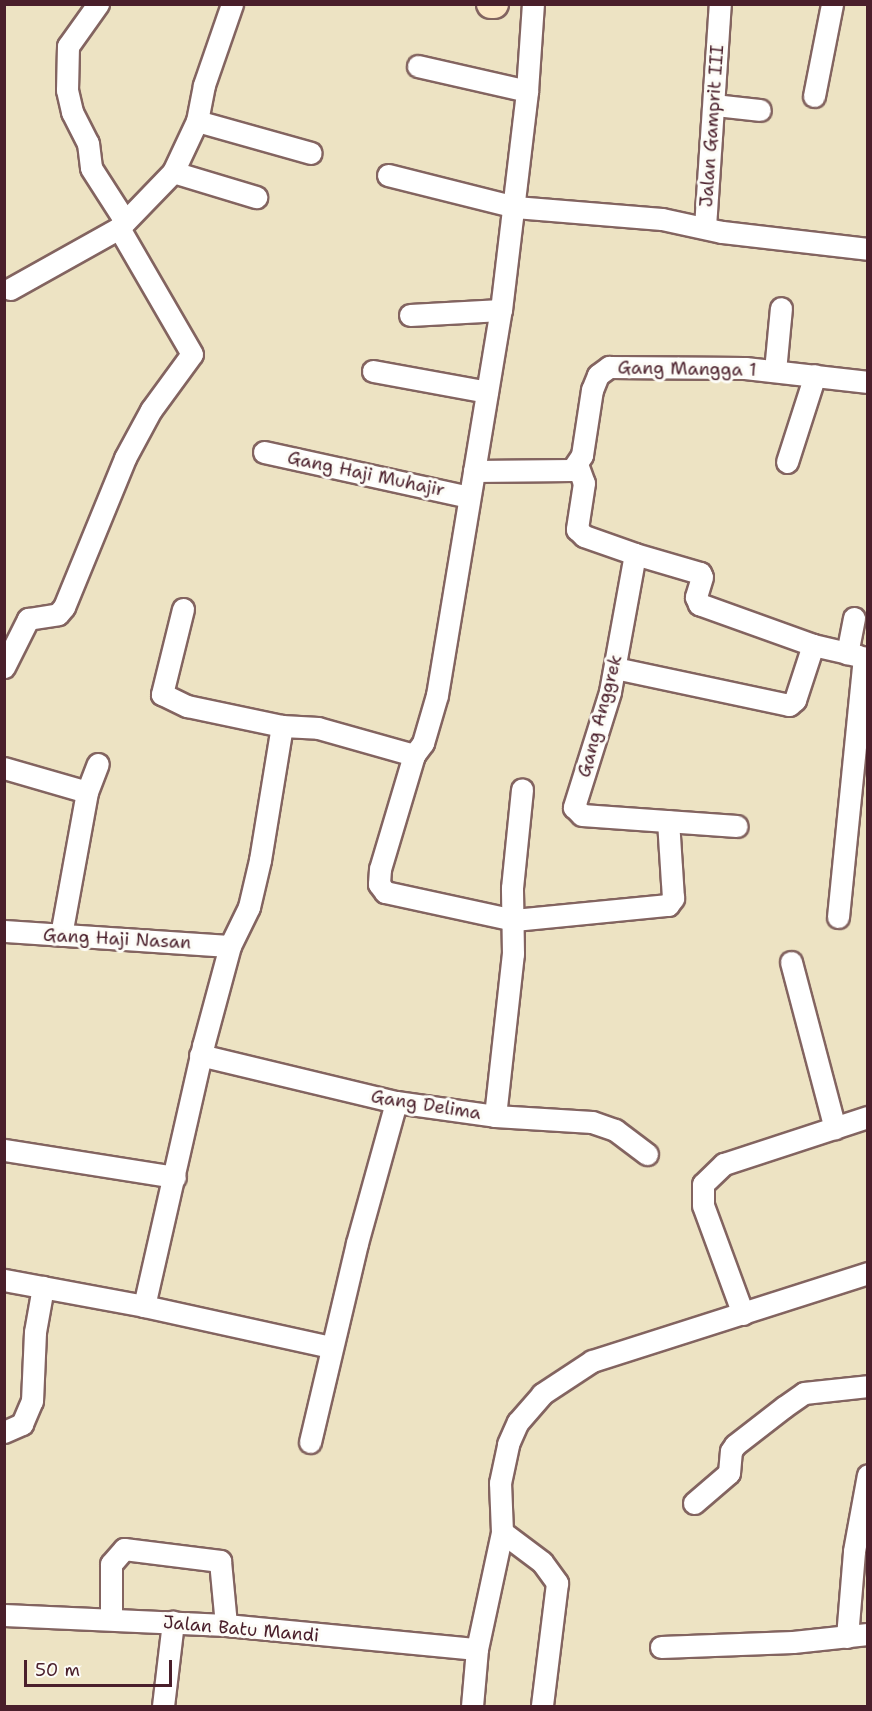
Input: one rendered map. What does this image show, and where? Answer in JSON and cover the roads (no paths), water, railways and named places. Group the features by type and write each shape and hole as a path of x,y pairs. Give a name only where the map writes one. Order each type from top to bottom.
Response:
{"street":[{"path":"4,667 28,620 58,614 64,607 124,458 151,410 192,354 91,168 88,143 72,112 67,90 68,46 98,4"},
{"path":"10,289 122,224 173,172 197,121 204,85 232,4"},
{"path":"533,4 515,207 501,310 437,695 423,743 414,755 380,869 379,884 385,892 514,920 668,906 673,898 668,821"},
{"name":"Jalan Gamprit III","path":"720,4 705,227 867,249"},
{"path":"814,96 832,4"},
{"path":"418,66 527,91"},
{"path":"715,105 760,110"},
{"path":"197,121 311,153"},
{"path":"173,172 256,197"},
{"path":"388,175 515,207 662,219 705,227"},
{"path":"775,371 781,308"},
{"path":"410,315 501,310"},
{"name":"Gang Mangga 1","path":"578,464 592,390 598,375 609,368 775,371 867,382"},
{"path":"373,371 487,392"},
{"path":"787,462 815,375"},
{"name":"Gang Haji Muhajir","path":"264,452 469,497"},
{"path":"474,471 566,472 578,464 584,483 577,529 584,536 700,573 702,577 696,597 699,604 813,645 860,656"},
{"name":"Gang Anggrek","path":"635,554 615,668 574,807 582,815 737,826"},
{"path":"183,609 162,694 187,706 282,726 318,728 414,755"},
{"path":"838,917 860,656 854,618"},
{"path":"615,668 789,705 795,700 813,645"},
{"path":"144,1306 175,1177 200,1055 230,946 249,908 260,860 282,726"},
{"path":"61,934 87,792 98,764"},
{"path":"4,768 87,792"},
{"path":"495,1116 514,920 512,888 522,790"},
{"name":"Gang Haji Nasan","path":"4,931 230,946"},
{"path":"791,962 835,1128"},
{"name":"Gang Delima","path":"200,1055 396,1102 495,1116 591,1122 615,1131 647,1154"},
{"path":"310,1442 331,1347 396,1102"},
{"path":"743,1314 703,1205 703,1184 724,1164 867,1117"},
{"path":"4,1150 175,1177"},
{"path":"472,1707 477,1649 502,1532 500,1483 508,1444 519,1422 542,1394 592,1361 867,1273"},
{"path":"4,1280 144,1306 331,1347"},
{"path":"4,1432 22,1424 32,1401 35,1332 43,1287"},
{"path":"694,1503 729,1473 730,1451 735,1445 804,1393 867,1386"},
{"path":"661,1647 857,1635 854,1551 867,1475"},
{"path":"502,1532 542,1563 557,1583 542,1707"},
{"path":"111,1619 111,1564 124,1549 220,1561 226,1625"},
{"name":"Jalan Batu Mandi","path":"4,1616 226,1625 477,1649"},
{"path":"163,1707 173,1622"}]}
